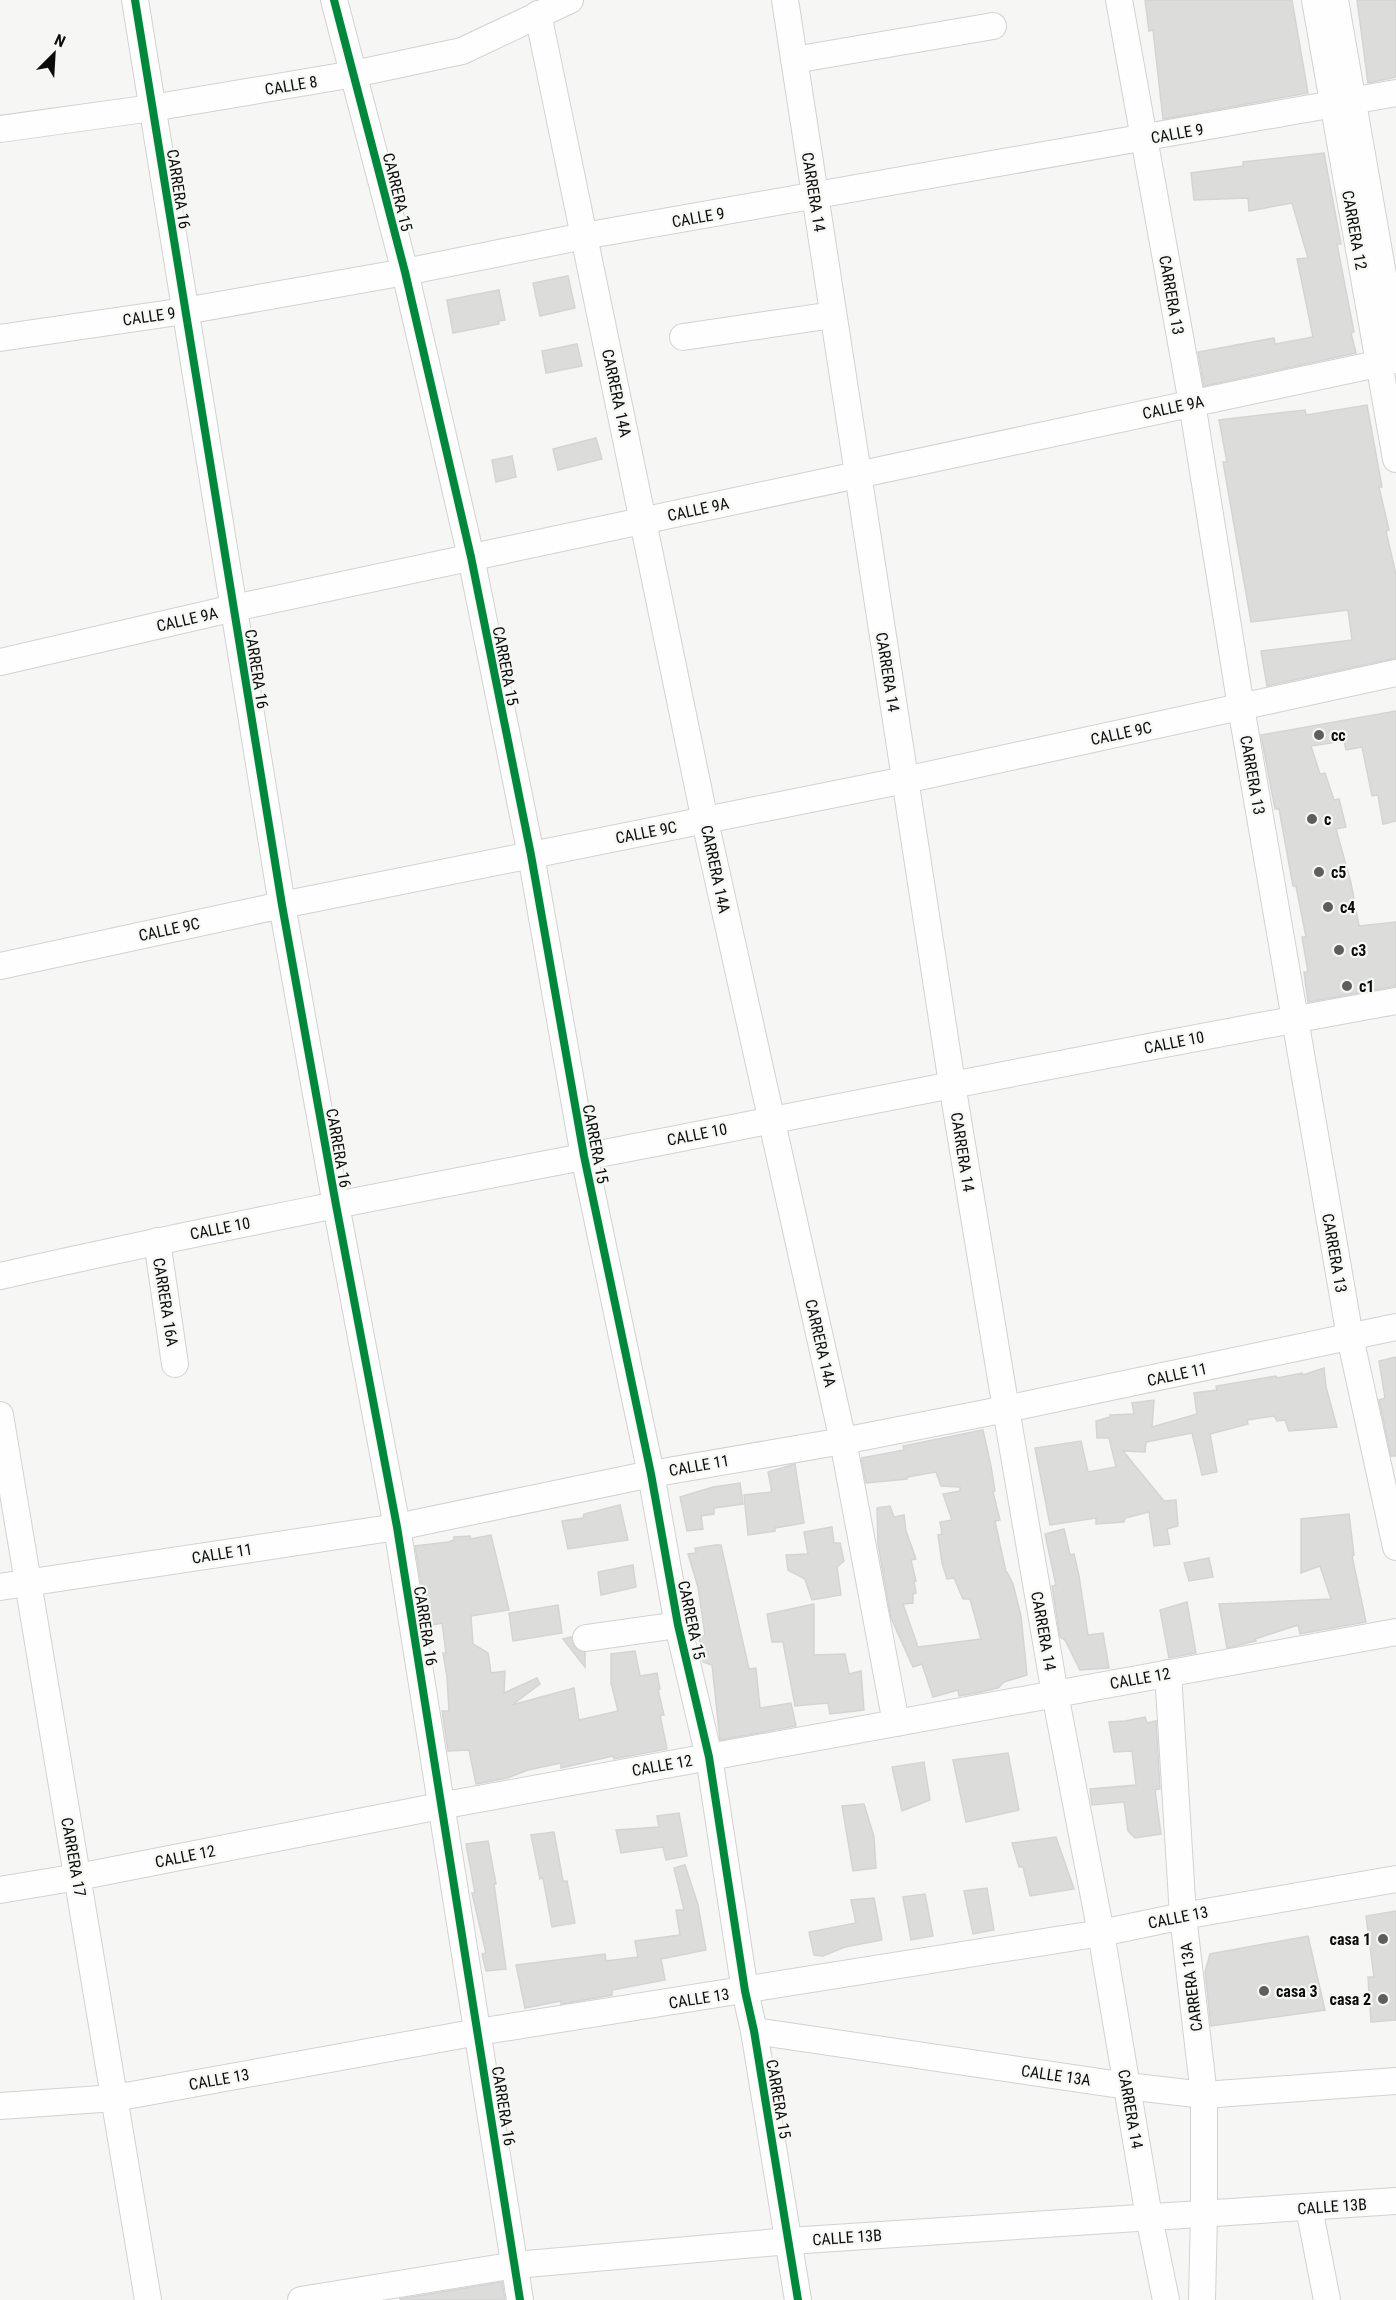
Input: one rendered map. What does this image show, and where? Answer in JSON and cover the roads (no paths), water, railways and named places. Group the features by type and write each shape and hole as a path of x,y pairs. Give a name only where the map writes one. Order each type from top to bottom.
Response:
{"street":[{"name":"CARRERA 16","path":"135,0 282,905 397,1527 520,2300"},
{"name":"CARRERA 15","path":"334,0 405,272 471,557 531,855 584,1156 651,1474 678,1625 709,1757 745,1991 754,2031 798,2300"},
{"name":"CALLE 8","path":"0,129 152,108 354,75 462,51 570,0"},
{"name":"CARRERA 14","path":"785,0 952,1084 1054,1694 1101,1933 1149,2217 1166,2300"},
{"name":"CARRERA 13","path":"1119,0 1192,403 1241,707 1350,1337 1396,1547"},
{"name":"CARRERA 12","path":"1315,0 1342,102 1390,358 1396,459"},
{"name":"CARRERA 12","path":"1335,0 1342,102"},
{"name":"CARRERA 14A","path":"538,14 705,820 843,1441 896,1723"},
{"path":"794,60 993,26"},
{"name":"CALLE 9","path":"0,338 185,311 405,272 584,236 1396,93"},
{"path":"683,337 833,315"},
{"name":"CALLE 9A","path":"0,662 471,557 1192,403 1390,358"},
{"name":"CALLE 9C","path":"0,966 282,905 905,780 1396,673"},
{"name":"CALLE 10","path":"0,1276 157,1241 584,1156 1396,1001"},
{"name":"CARRERA 16A","path":"157,1241 175,1364"},
{"name":"CALLE 11","path":"0,1587 397,1527 651,1474 843,1441 1006,1409 1396,1327"},
{"name":"CARRERA 17","path":"0,1414 148,2300"},
{"path":"586,1638 678,1625"},
{"name":"CALLE 12","path":"0,1890 78,1877 440,1806 1396,1632"},
{"name":"CARRERA 13A","path":"1168,1673 1183,1916 1204,2094 1202,2300"},
{"name":"CALLE 13","path":"0,2106 115,2097 478,2032 1101,1933 1183,1916 1396,1879"},
{"name":"CALLE 13A","path":"754,2031 1127,2086 1204,2094 1396,2081"},
{"name":"CALLE 13B","path":"301,2300 515,2265 789,2241 1396,2201"},
{"path":"1309,2208 1327,2300"}],"place":[{"name":"cc","path":"1319,735"},
{"name":"c","path":"1312,819"},
{"name":"c5","path":"1319,872"},
{"name":"c4","path":"1328,907"},
{"name":"c3","path":"1339,950"},
{"name":"c1","path":"1347,986"},
{"name":"casa 1","path":"1383,1939"},
{"name":"casa 3","path":"1264,1991"},
{"name":"casa 2","path":"1383,1999"}]}
